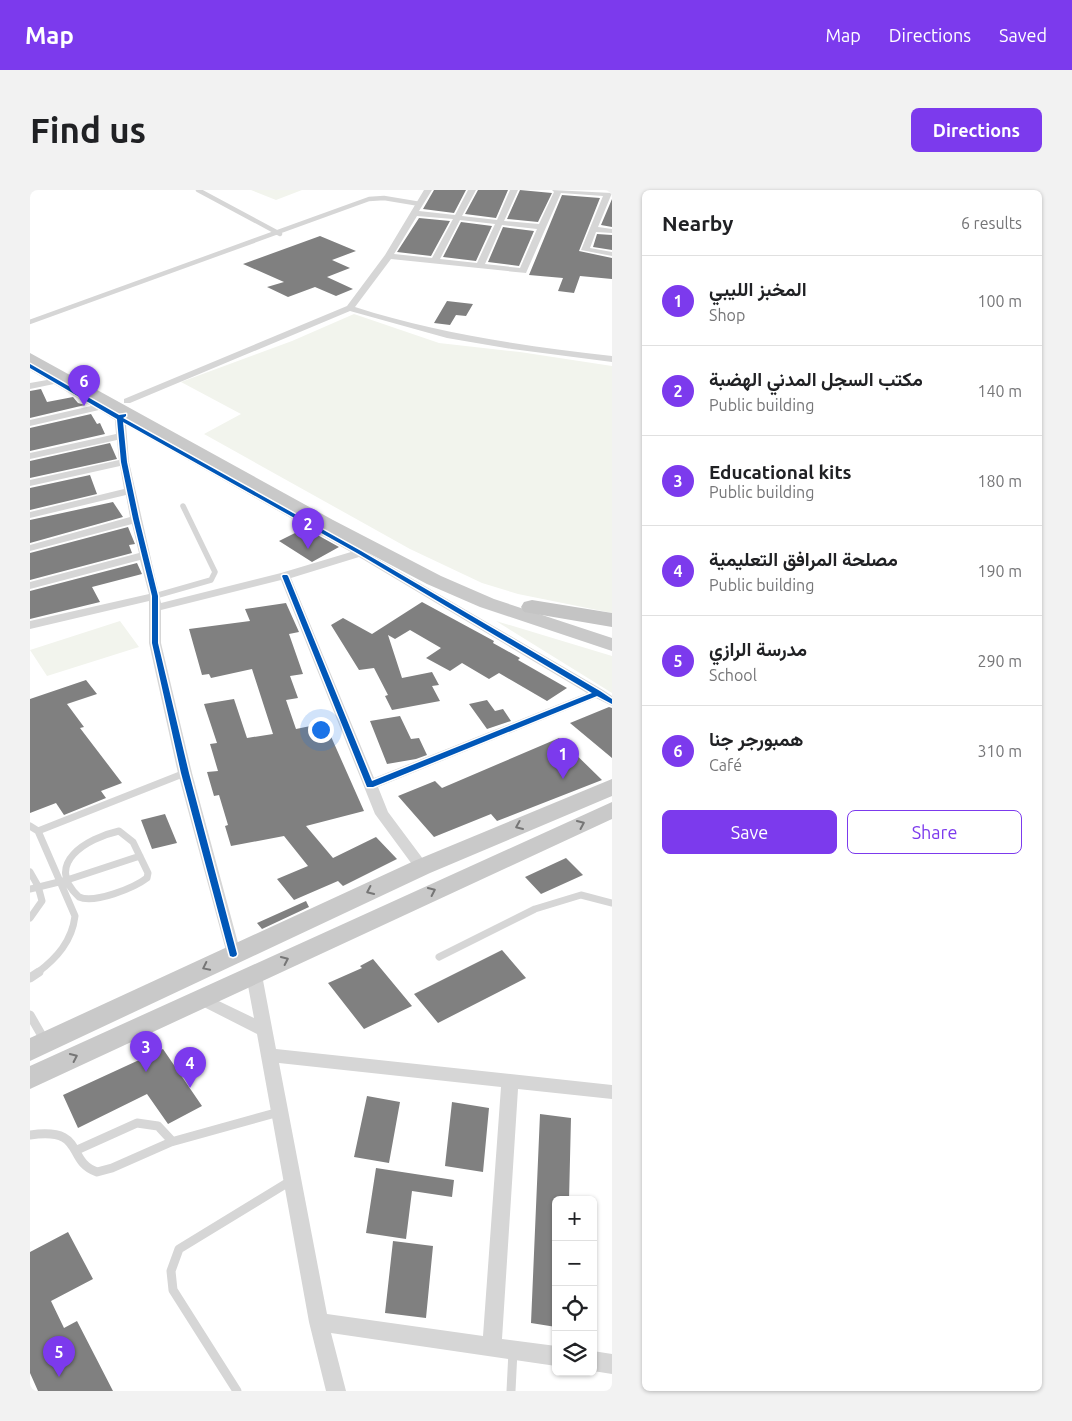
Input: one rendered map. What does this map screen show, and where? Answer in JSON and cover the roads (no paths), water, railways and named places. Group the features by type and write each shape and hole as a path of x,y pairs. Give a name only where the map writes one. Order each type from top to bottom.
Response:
{"highway":[{"path":"532,607 612,620"}],"main road":[{"path":"30,347 125,410"},
{"path":"30,358 332,521 442,571 532,607 612,631"},
{"path":"332,521 381,553 487,603 612,645"},
{"path":"38,1047 422,867 612,787"},
{"path":"30,1078 612,810"}],"street":[{"path":"125,410 350,308 389,256 428,190"},
{"path":"435,261 472,190"},
{"path":"480,267 514,190"},
{"path":"389,256 523,271 557,190 610,192 585,250 612,254"},
{"path":"415,213 542,227"},
{"path":"594,229 612,231"},
{"path":"350,308 409,327 478,343 612,359"},
{"path":"30,366 100,407"},
{"path":"30,386 55,381"},
{"path":"30,423 100,407 125,410 358,552 612,702"},
{"path":"125,410 120,436 154,602 155,642 185,773 233,954"},
{"path":"30,456 120,436"},
{"path":"30,483 124,462"},
{"path":"30,515 131,491"},
{"path":"30,548 136,520"},
{"path":"30,625 285,576 358,552 381,553"},
{"path":"30,586 145,555"},
{"path":"285,576 382,814 422,867"},
{"path":"370,785 598,693"},
{"path":"254,975 331,1389"},
{"path":"202,999 265,1031"},
{"path":"269,1055 612,1092"},
{"path":"492,1346 510,1080"},
{"path":"319,1322 552,1355"},
{"path":"597,1362 612,1364"}],"lane":[{"path":"198,190 280,234"},
{"path":"30,322 377,198 420,204"},
{"path":"154,602 211,580 215,572 183,506"},
{"path":"38,831 185,773"},
{"path":"30,826 38,831 63,881 75,916 75,930 49,965 30,978"},
{"path":"111,832 127,832 148,873 147,878 139,884 92,900 85,900 75,894 63,881 65,870 74,853 82,846 111,832"},
{"path":"34,887 63,881 140,856"},
{"path":"30,872 34,887 42,901 30,918"},
{"path":"438,958 535,909 582,895 612,903"},
{"path":"30,1015 38,1047"},
{"path":"30,1135 57,1134 68,1139 90,1169 96,1172 106,1171 172,1141 280,1112"},
{"path":"77,1150 137,1123 148,1122 161,1126 172,1141"},
{"path":"237,1391 173,1290 171,1271 179,1249 293,1180"},
{"path":"511,1391 513,1349"}],"place":[{"name":"همبورجر جنا","path":"84,406"},
{"name":"مكتب السجل المدني الهضبة","path":"308,549"},
{"name":"المخبز الليبي","path":"563,779"},
{"name":"Educational kits","path":"146,1072"},
{"name":"مصلحة المرافق التعليمية","path":"190,1088"},
{"name":"مدرسة الرازي","path":"59,1377"}]}
